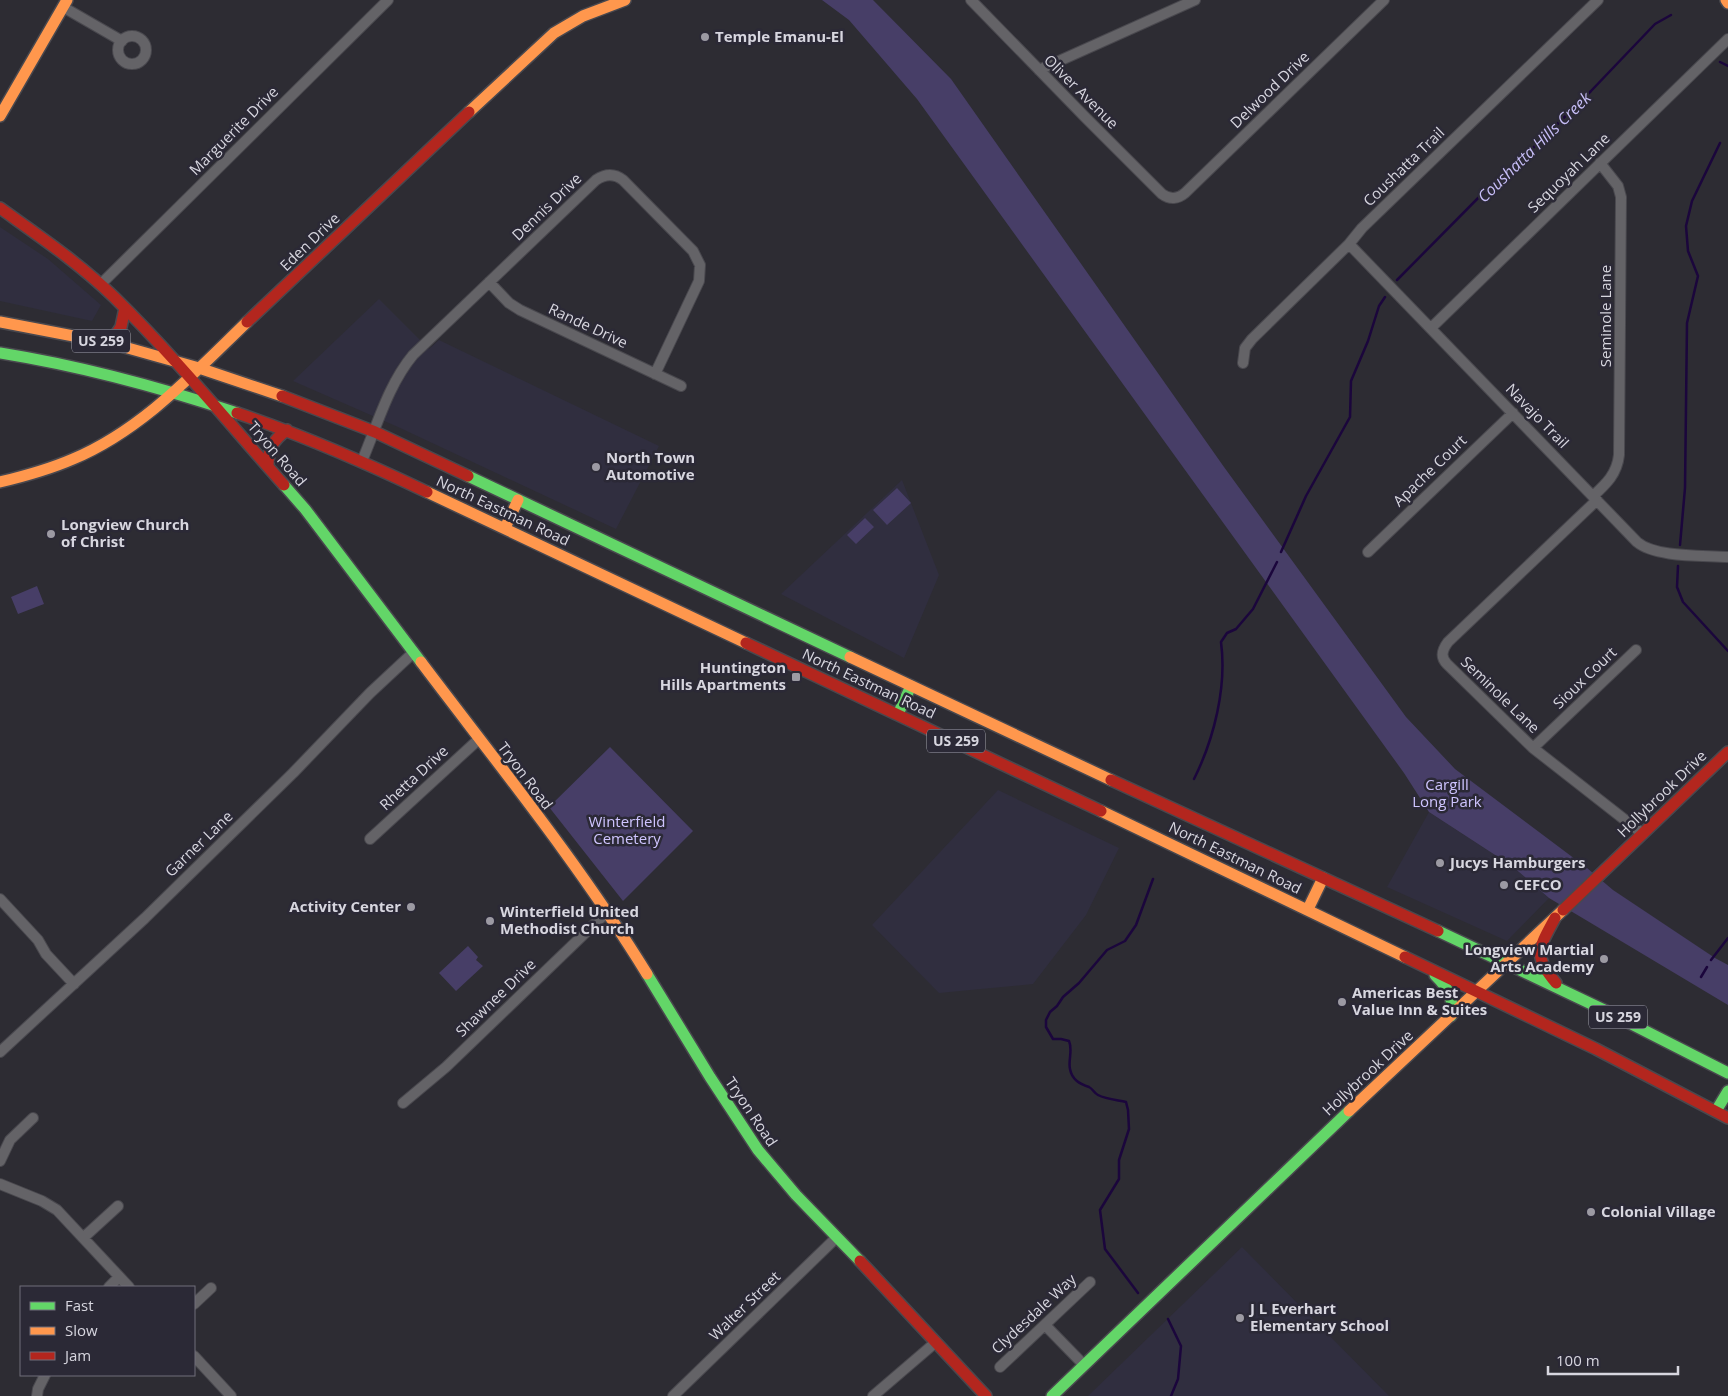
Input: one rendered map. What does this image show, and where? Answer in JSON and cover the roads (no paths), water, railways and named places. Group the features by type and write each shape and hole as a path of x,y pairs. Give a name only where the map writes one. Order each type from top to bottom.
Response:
{"main road":[{"name":"Eden Drive","path":"0,482 52,468 98,447 132,426 199,368 536,48 573,20 608,2 625,0"},
{"path":"0,116 65,3"},
{"name":"Tryon Road","path":"0,208 47,240 101,284 126,308 318,524 555,839 636,953 745,1132 784,1183 986,1396"},
{"path":"110,343 123,325 126,308"},
{"name":"North Eastman Road","path":"0,322 110,343 173,360 305,404 375,432 911,686 1508,963 1728,1073"},
{"name":"North Eastman Road","path":"0,353 44,360 108,374 213,404 286,430 362,461 1308,909 1596,1049 1728,1118"},
{"path":"268,466 269,446 276,437 286,430"},
{"path":"504,528 518,500"},
{"path":"898,714 911,686"},
{"name":"Hollybrook Drive","path":"1052,1396 1337,1122 1478,992 1728,752"},
{"path":"1308,909 1323,878"},
{"path":"1555,918 1540,948 1540,961 1541,966 1563,990"},
{"path":"1428,968 1450,993 1454,1002 1451,1016"},
{"path":"1716,1111 1728,1090"}],"street":[{"name":"Marguerite Drive","path":"101,284 388,0"},
{"name":"Oliver Avenue","path":"971,0 1162,194 1174,198"},
{"path":"1039,70 1195,0"},
{"name":"Delwood Drive","path":"1174,198 1185,193 1384,0"},
{"name":"Coushatta Trail","path":"1243,363 1245,348 1252,339 1349,244 1362,228 1598,0"},
{"path":"65,3 122,40"},
{"name":"Sequoyah Lane","path":"1431,328 1728,39"},
{"name":"Seminole Lane","path":"1600,163 1618,186 1621,197 1620,455 1617,468 1613,476 1595,498 1448,642 1443,650 1442,658 1533,748 1643,834"},
{"name":"Dennis Drive","path":"362,461 392,388 409,360 596,180 606,175 617,176 693,251 697,256 701,269 699,281 655,374"},
{"name":"Navajo Trail","path":"1349,244 1633,539 1644,547 1664,553 1728,557"},
{"name":"Rande Drive","path":"489,282 516,308 681,386"},
{"name":"Apache Court","path":"1368,552 1513,413"},
{"name":"Sioux Court","path":"1533,748 1636,650"},
{"name":"Garner Lane","path":"0,1052 159,904 293,773 370,693 414,652"},
{"name":"Rhetta Drive","path":"370,839 479,739"},
{"path":"0,899 36,937 46,954 74,984"},
{"name":"Shawnee Drive","path":"403,1103 446,1067 607,912"},
{"path":"0,1160 10,1140 33,1118"},
{"path":"0,1184 52,1206 128,1286"},
{"path":"83,1238 118,1206"},
{"name":"Walter Street","path":"674,1396 837,1237"},
{"path":"110,1286 119,1277"},
{"name":"Clydesdale Way","path":"1000,1367 1090,1282"},
{"path":"195,1303 211,1288"},
{"path":"1045,1325 1084,1366"},
{"path":"876,1395 936,1342"},
{"path":"195,1357 231,1396"},
{"path":"37,1396 38,1388 44,1376"}],"waterway":[{"name":"Coushatta Hills Creek","path":"1397,280 1486,190 1533,148 1591,91 1655,24 1671,15"},
{"name":"Coushatta Hills Creek","path":"1720,62 1728,66"},
{"path":"1680,545 1685,488 1687,323 1698,276 1688,251 1686,226 1692,201 1720,143"},
{"name":"Coushatta Hills Creek","path":"1281,552 1306,496 1350,417 1351,381 1368,341 1379,306 1385,297"},
{"name":"Coushatta Hills Creek","path":"1194,779 1208,747 1217,712 1222,677 1221,642 1227,633 1236,629 1253,609 1277,562"},
{"path":"1678,566 1677,587 1683,602 1728,651"},
{"name":"Coushatta Hills Creek","path":"1138,1293 1105,1249 1100,1210 1119,1179 1119,1160 1129,1129 1126,1102 1098,1095 1075,1079 1070,1069 1071,1048 1069,1041 1053,1039 1046,1027 1046,1020 1050,1012 1063,997 1079,983 1107,950 1125,941 1136,925 1153,879"},
{"path":"1711,960 1728,938"},
{"path":"1701,977 1707,967"},
{"name":"Coushatta Hills Creek","path":"1168,1319 1181,1346 1178,1379 1171,1396"}],"place":[{"name":"Temple Emanu-El","path":"705,37"},
{"name":"North Town Automotive","path":"596,467"},
{"name":"Longview Church of Christ","path":"51,534"},
{"name":"Huntington Hills Apartments","path":"796,677"},
{"name":"Jucys Hamburgers","path":"1440,863"},
{"name":"CEFCO","path":"1504,885"},
{"name":"Activity Center","path":"411,907"},
{"name":"Winterfield United Methodist Church","path":"490,921"},
{"name":"Longview Martial Arts Academy","path":"1604,959"},
{"name":"Americas Best Value Inn & Suites","path":"1342,1002"},
{"name":"Colonial Village","path":"1591,1212"},
{"name":"J L Everhart Elementary School","path":"1240,1318"}],"park label":[{"name":"Cargill Long Park","path":"1447,794"},
{"name":"Winterfield Cemetery","path":"627,830"}]}
